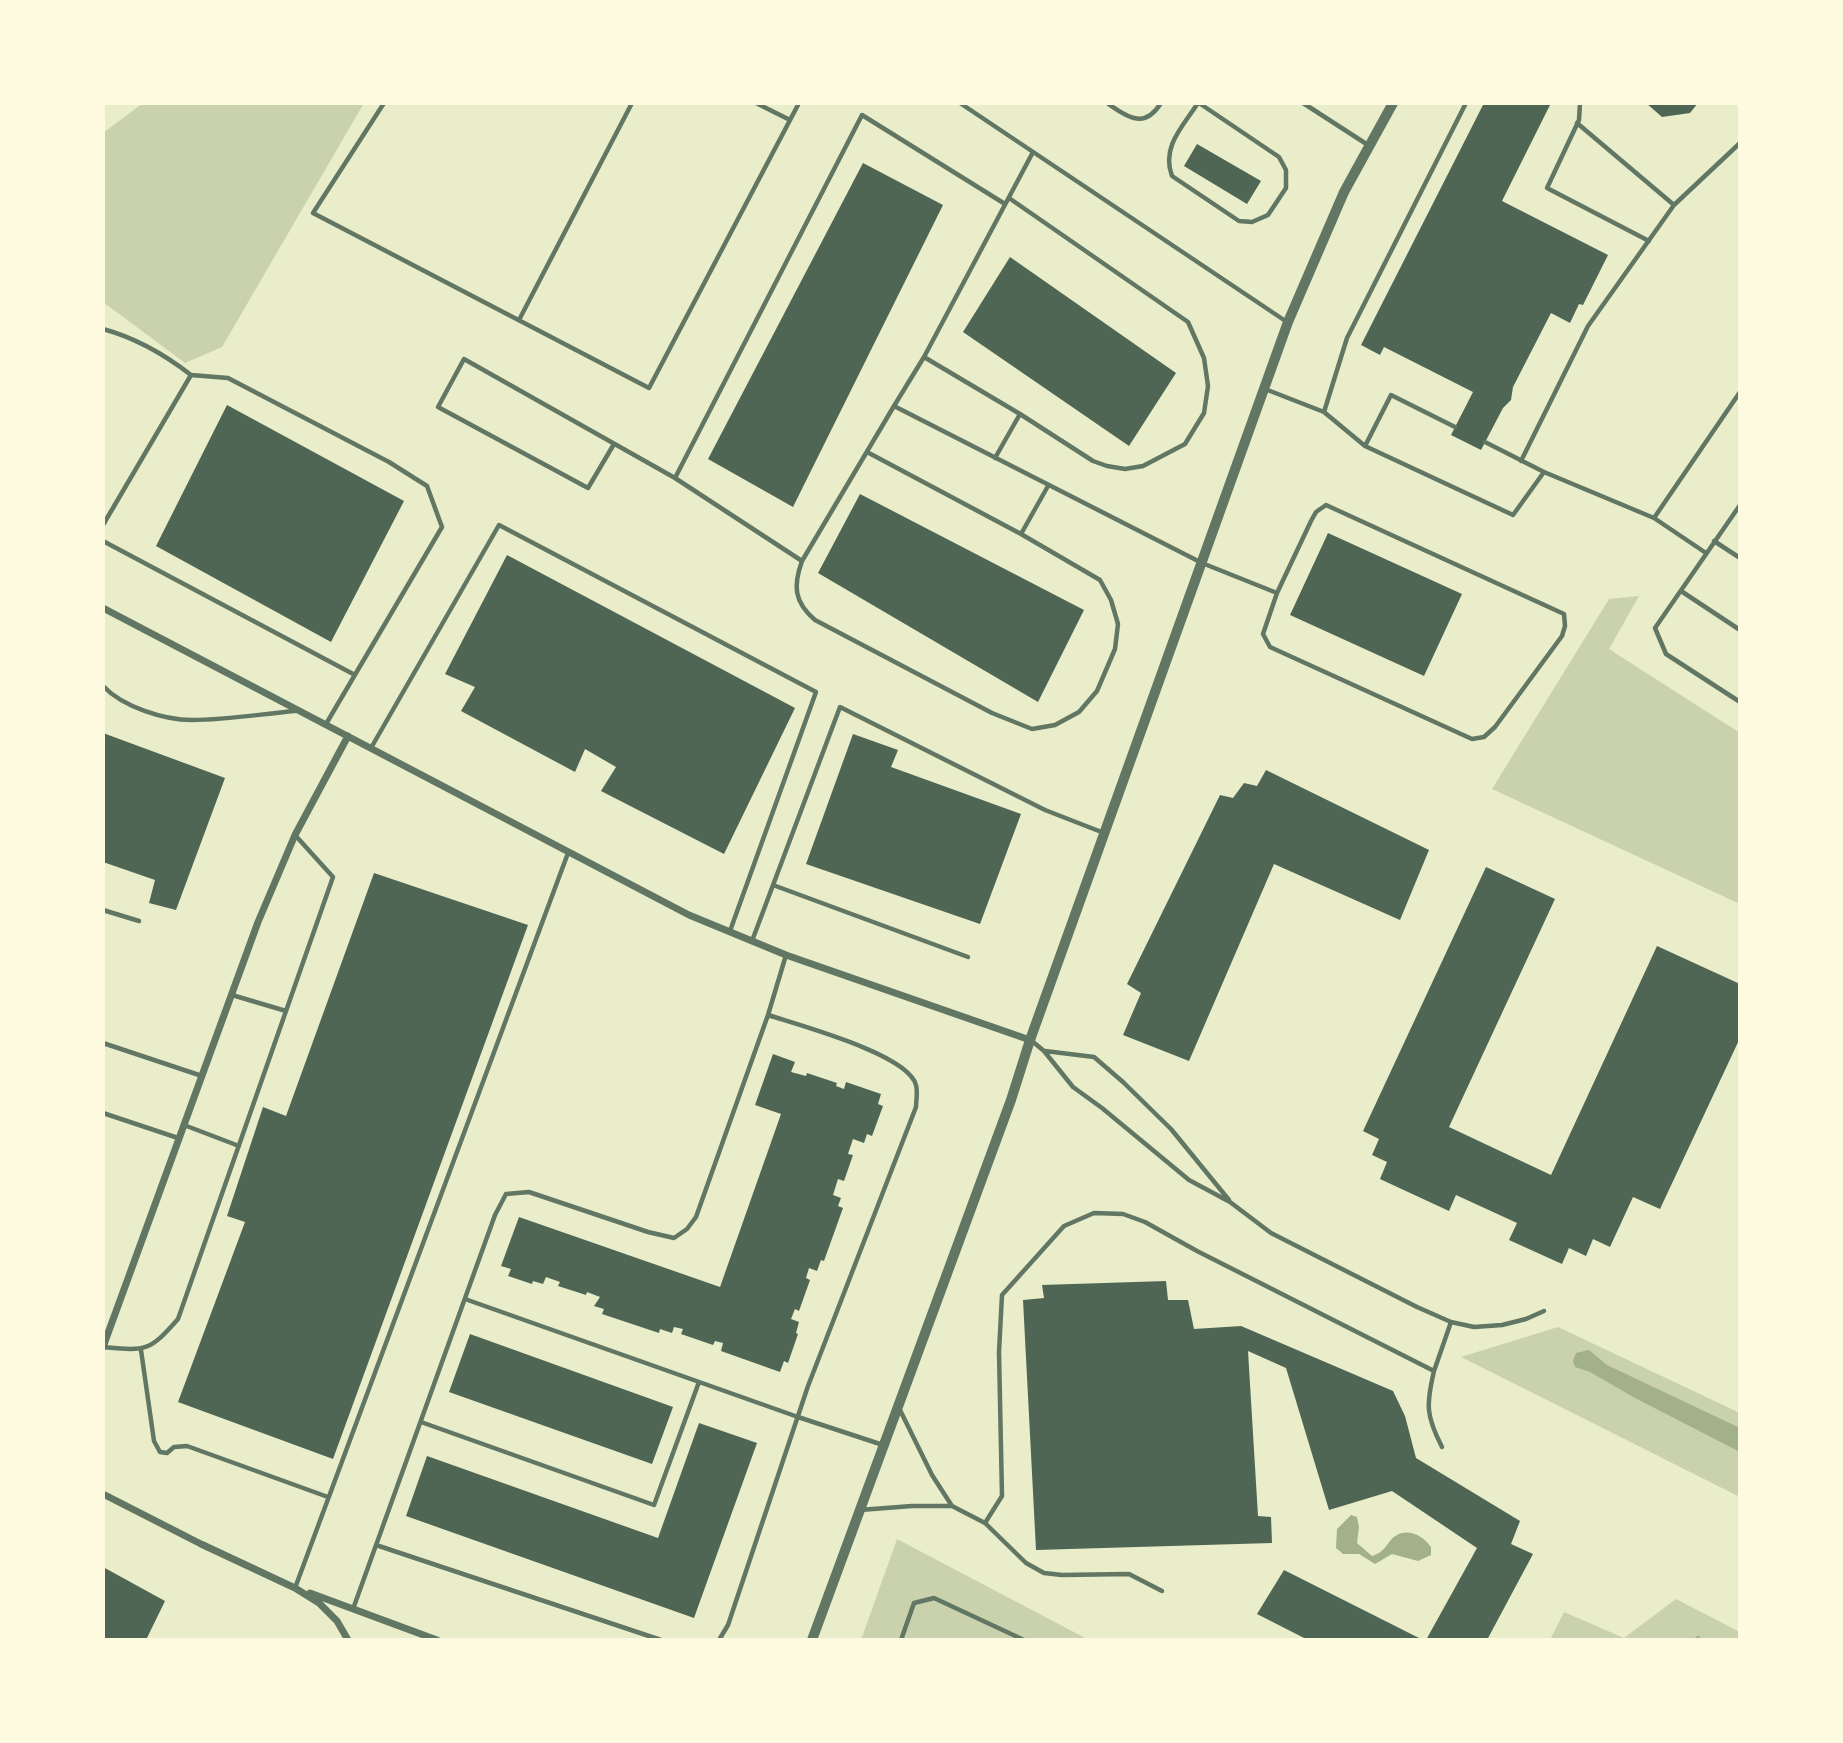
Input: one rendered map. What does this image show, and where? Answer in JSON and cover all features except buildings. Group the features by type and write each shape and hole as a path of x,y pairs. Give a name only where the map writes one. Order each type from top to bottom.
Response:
{"street":[{"path":"812,1640 1011,1100 1030,1040 1288,323 1326,232 1393,103"},
{"path":"103,608 689,915 786,956 1030,1040"},
{"path":"103,1347 258,922 295,835 348,736"},
{"path":"103,1494 190,1539 295,1588 437,1640"},
{"path":"295,1588 319,1602 337,1621 348,1640"}],"lane":[{"path":"384,103 313,213 649,388 799,103"},
{"path":"519,320 632,103"},
{"path":"756,103 790,120"},
{"path":"960,103 1288,323"},
{"path":"1107,103 1129,118 1136,119 1153,114 1161,103"},
{"path":"1199,103 1279,157 1286,170 1287,185 1268,215 1249,223 1239,221 1172,176 1169,168 1170,147 1199,103"},
{"path":"1303,103 1369,146"},
{"path":"1324,412 1347,338 1466,103"},
{"path":"1580,103 1577,123 1547,188 1649,241"},
{"path":"675,478 863,115 1004,204"},
{"path":"1577,123 1674,205"},
{"path":"1521,461 1588,326 1674,205 1740,144"},
{"path":"867,452 1021,534 1100,580 1111,600 1118,624 1115,649 1097,691 1079,712 1055,725 1032,729 992,713 814,620 804,610 797,595 796,578 802,561 894,406 924,357 1033,152"},
{"path":"924,357 1093,461 1107,466 1125,469 1143,466 1185,444 1204,413 1208,386 1204,358 1188,322 1009,198"},
{"path":"103,329 128,336 171,359 191,375 228,378 389,462 427,486 442,527 326,724"},
{"path":"614,444 589,488 438,407 464,359 675,478 802,561"},
{"path":"103,525 191,375"},
{"path":"1265,388 1324,412 1365,446 1513,515 1544,472"},
{"path":"1654,518 1740,392"},
{"path":"1365,446 1391,395 1455,427"},
{"path":"894,406 1202,563 1277,593"},
{"path":"995,458 1020,414"},
{"path":"1485,442 1544,472 1654,518 1706,553"},
{"path":"1021,534 1048,486"},
{"path":"1326,505 1564,614 1565,626 1562,636 1495,727 1484,737 1472,739 1270,647 1263,634 1277,593 1316,512 1326,505"},
{"path":"1740,505 1655,628 1666,654 1740,702"},
{"path":"371,748 499,525 816,692 730,932"},
{"path":"103,541 355,675"},
{"path":"1714,541 1740,558"},
{"path":"1681,591 1740,630"},
{"path":"103,686 109,693 136,707 171,718 192,720 299,710"},
{"path":"752,941 840,707 1045,810 1104,833"},
{"path":"103,1347 141,1350 159,1341 178,1319 333,877 295,835"},
{"path":"295,1588 568,853"},
{"path":"773,885 968,957"},
{"path":"103,910 139,921"},
{"path":"353,1609 495,1215 506,1194 529,1192 648,1232 674,1238 687,1229 696,1217 768,1015 786,956"},
{"path":"232,995 286,1011"},
{"path":"719,1640 728,1625 798,1417 916,1107 916,1085 909,1073 870,1049 768,1015"},
{"path":"1030,1040 1044,1051 1073,1087 1189,1180 1230,1202 1271,1233 1451,1322 1474,1327 1502,1325 1544,1311"},
{"path":"103,1043 203,1076"},
{"path":"1044,1051 1094,1057 1165,1122 1230,1202"},
{"path":"103,1113 178,1138"},
{"path":"184,1125 239,1146"},
{"path":"985,1523 1002,1496 999,1352 1002,1295 1064,1226 1094,1213 1123,1214 1145,1222 1434,1371"},
{"path":"465,1299 883,1445"},
{"path":"1442,1447 1430,1424 1429,1397 1434,1371 1451,1322"},
{"path":"141,1350 154,1441 160,1452 167,1453 174,1447 187,1446 328,1497"},
{"path":"421,1422 654,1505 699,1382"},
{"path":"898,1406 932,1475 952,1506"},
{"path":"859,1510 952,1506 985,1523 1026,1563 1044,1573 1129,1574 1162,1591"},
{"path":"376,1545 661,1640"},
{"path":"901,1640 914,1603 934,1598 1024,1640"}],"shaded area":[{"path":"143,103 364,103 222,347 185,363 103,302 103,133"},
{"path":"1639,596 1609,649 1740,733 1740,904 1492,789 1609,599"},
{"path":"1558,1327 1740,1413 1740,1497 1461,1357"},
{"path":"1589,1350 1607,1365 1740,1428 1740,1452 1590,1372 1575,1367 1573,1361 1576,1353"},
{"path":"1351,1515 1357,1517 1357,1543 1372,1556 1402,1533 1416,1535 1425,1540 1431,1547 1431,1555 1418,1561 1392,1554 1375,1564 1359,1554 1343,1554 1336,1548 1337,1529"},
{"path":"897,1539 1089,1640 861,1640"},
{"path":"1676,1599 1740,1632 1740,1640 1550,1640 1564,1612 1624,1638"}]}
